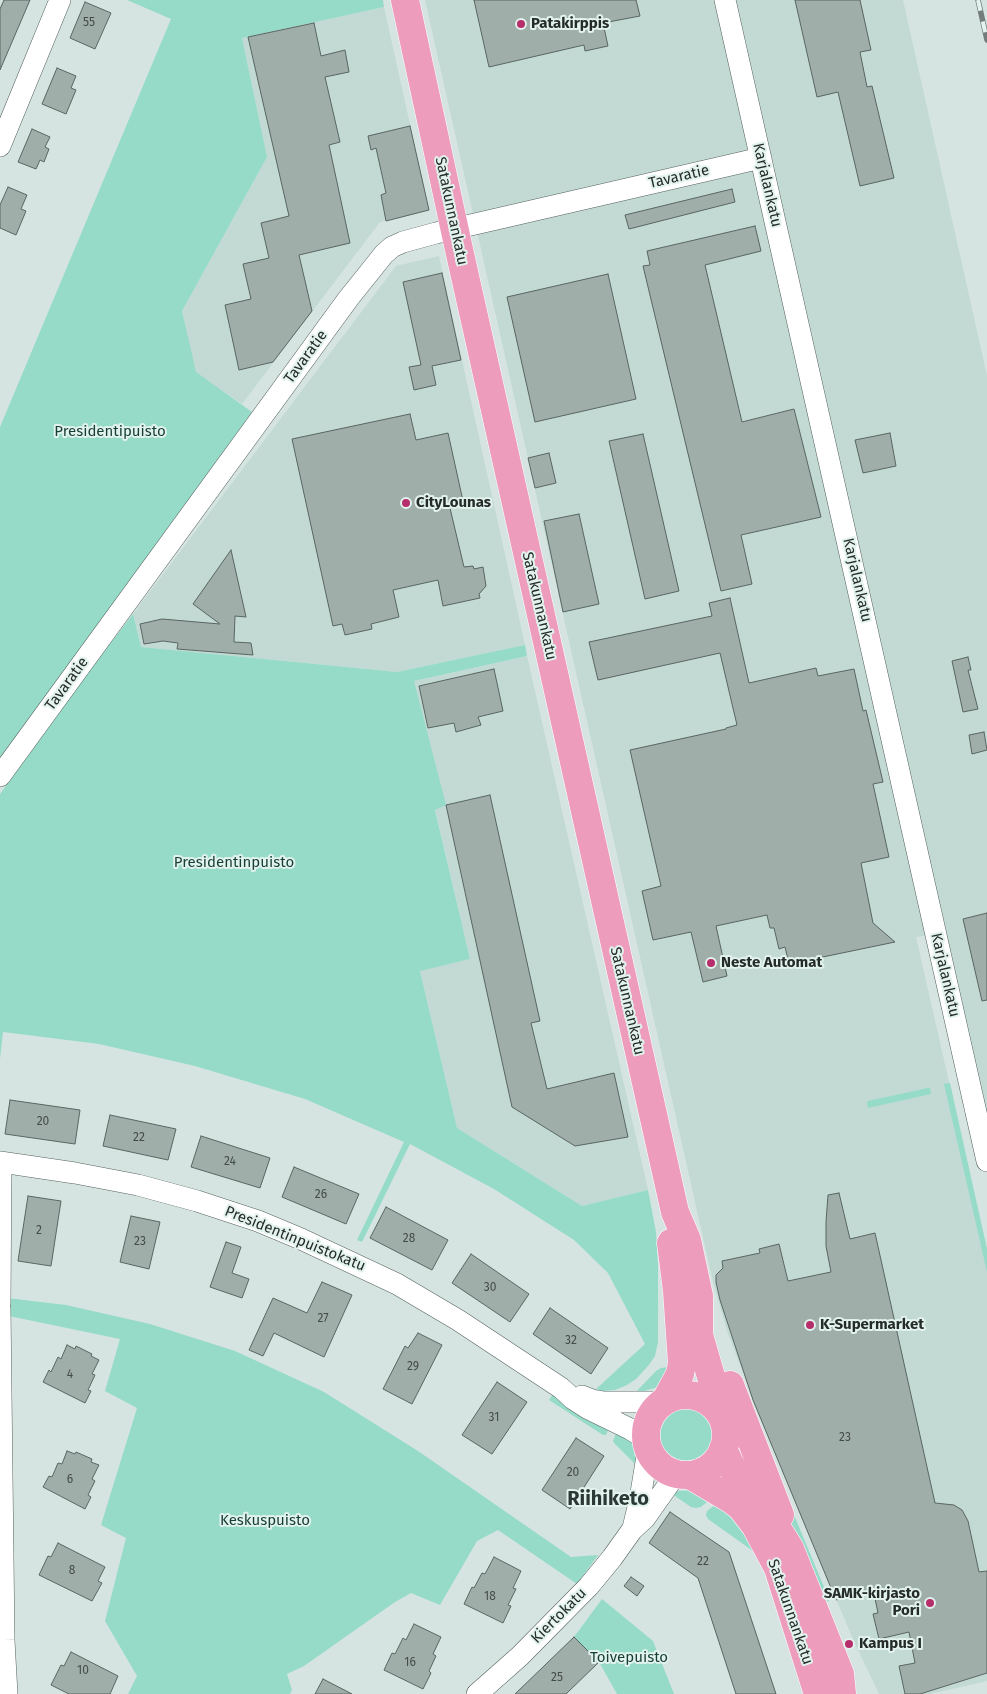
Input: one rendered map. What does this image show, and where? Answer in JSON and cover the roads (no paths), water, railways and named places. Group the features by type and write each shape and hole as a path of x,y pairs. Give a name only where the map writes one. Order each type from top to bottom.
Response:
{"main road":[{"name":"Satakunnankatu","path":"405,0 675,1212 687,1240 699,1296 700,1335 723,1418"},
{"name":"Satakunnankatu","path":"664,1400 680,1374 682,1363 677,1291 670,1238 675,1212"},
{"path":"699,1296 737,1405 790,1540 790,1549"},
{"path":"690,1394 703,1398 715,1407 723,1418 726,1430 724,1450 718,1459 706,1470 683,1475 667,1471 656,1462 647,1444 645,1432 649,1417 664,1400 677,1395 690,1394"},
{"name":"Satakunnankatu","path":"724,1450 740,1480 768,1512 790,1549 840,1674 842,1694"},
{"name":"Satakunnankatu","path":"683,1475 732,1500 741,1507 755,1525 778,1568 818,1694"}],"street":[{"path":"0,146 4,125 60,0"},
{"name":"Karjalankatu","path":"725,0 987,1161"},
{"name":"Tavaratie","path":"0,776 378,261 392,247 403,242 455,229 761,158"},
{"path":"1,1162 2,1649 7,1694"},
{"name":"Presidentinpuistokatu","path":"1,1162 75,1172 138,1185 197,1201 258,1221 346,1258 397,1284 458,1320 561,1388 573,1399 630,1429 647,1444"},
{"name":"Presidentinpuistokatu","path":"561,1388 592,1400 604,1402 664,1400"},
{"name":"Kiertokatu","path":"632,1530 640,1499 647,1444"},
{"name":"Kiertokatu","path":"477,1694 511,1664 570,1606 612,1558 632,1530 683,1475"}],"railway":[{"path":"978,0 987,40"}],"place":[{"name":"Patakirppis","path":"521,24"},
{"name":"CityLounas","path":"406,503"},
{"name":"Neste Automat","path":"711,963"},
{"name":"K-Supermarket","path":"810,1325"},
{"name":"SAMK-kirjasto Pori","path":"930,1603"},
{"name":"Kampus I","path":"849,1644"}],"district":[{"name":"Riihiketo","path":"608,1499"}],"park label":[{"name":"Presidentipuisto","path":"110,432"},
{"name":"Presidentinpuisto","path":"234,863"},
{"name":"Keskuspuisto","path":"265,1521"},
{"name":"Toivepuisto","path":"629,1658"}]}
